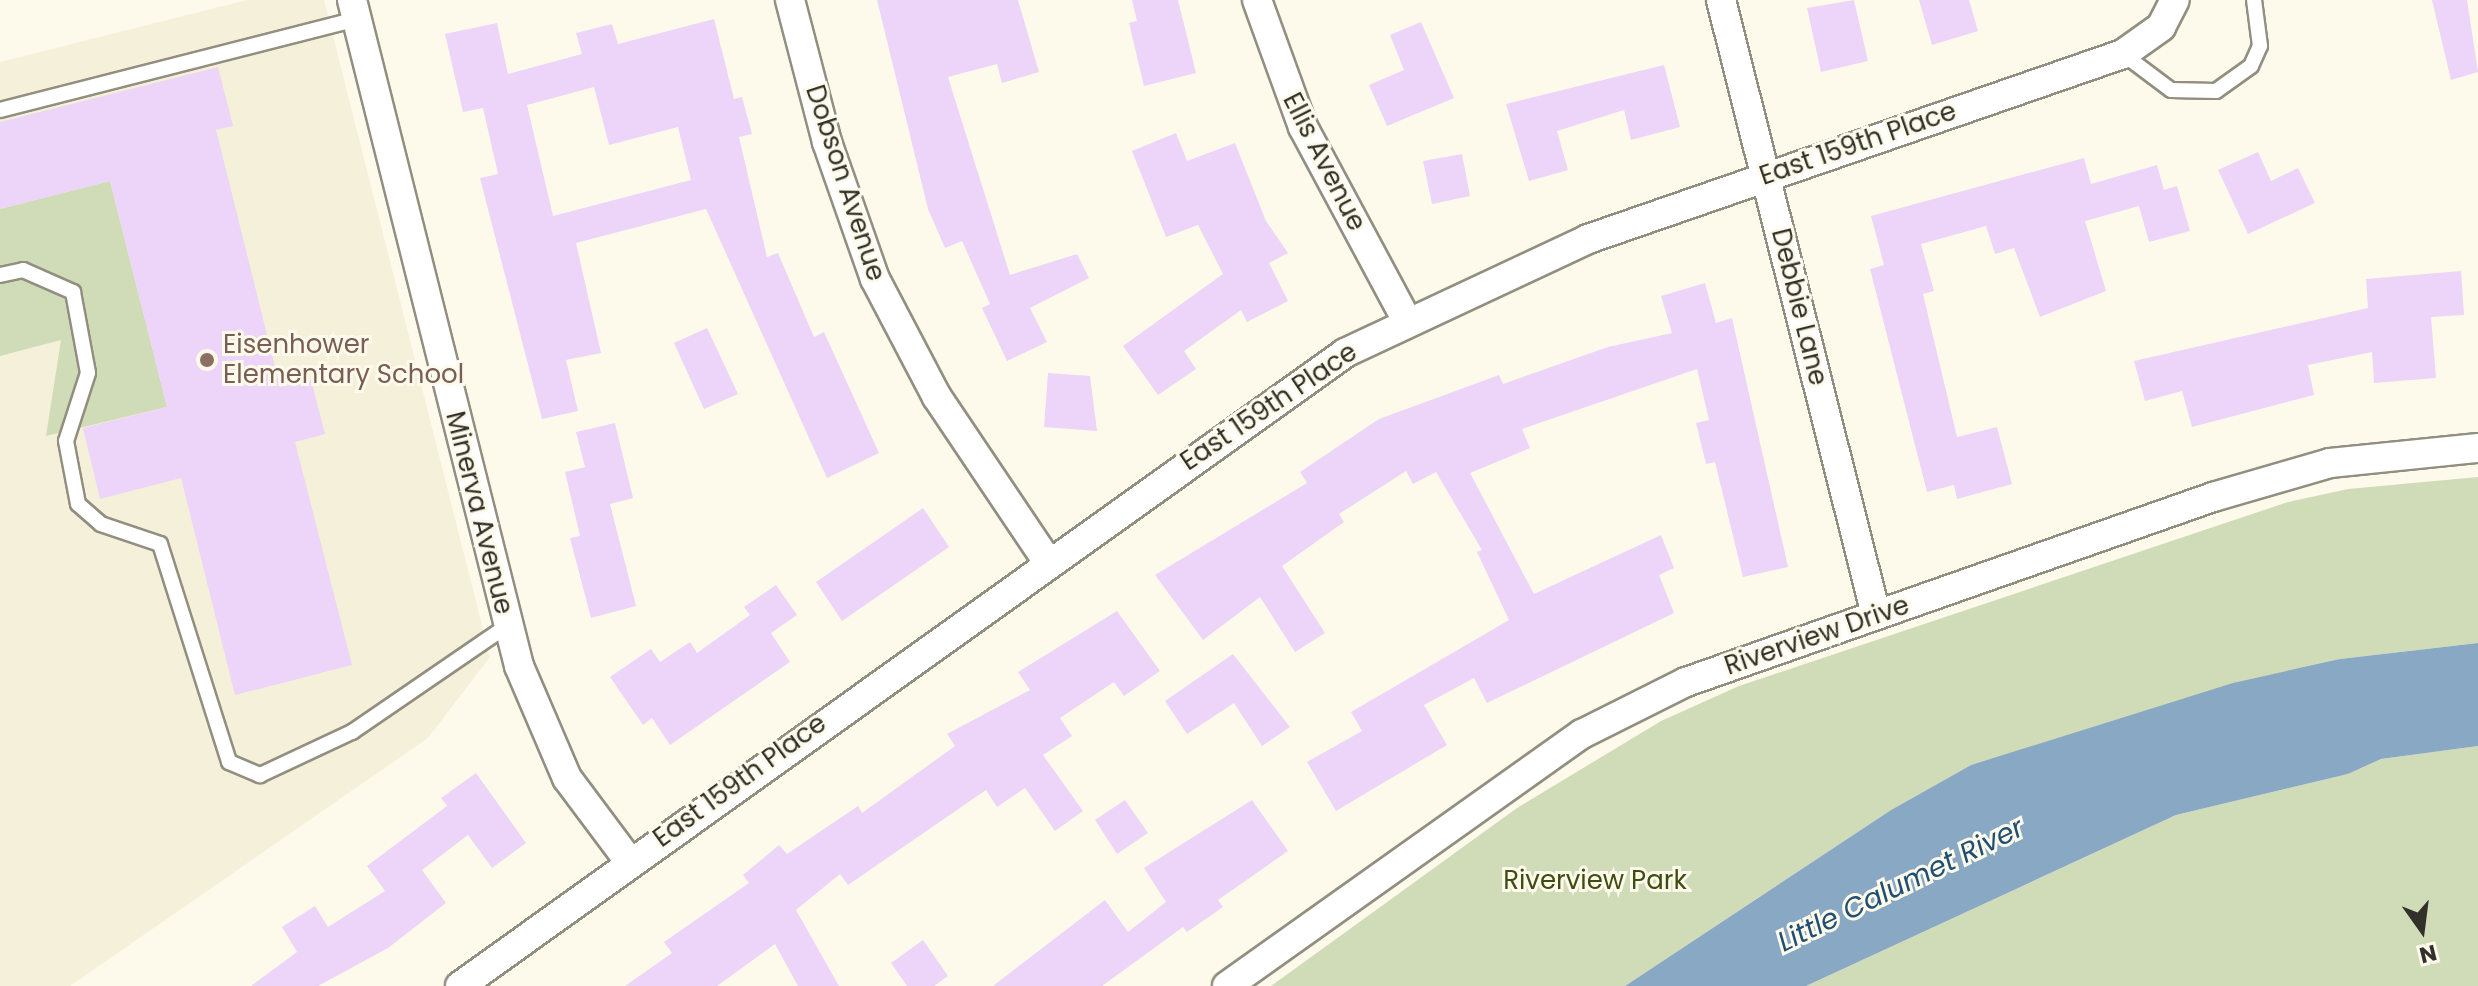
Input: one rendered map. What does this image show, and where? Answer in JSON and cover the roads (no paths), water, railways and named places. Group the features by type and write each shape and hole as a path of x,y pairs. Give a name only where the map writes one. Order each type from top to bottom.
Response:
{"street":[{"name":"Dobson Avenue","path":"790,0 827,142 875,279 937,397 1047,561"},
{"name":"Ellis Avenue","path":"1257,0 1297,114 1406,319"},
{"name":"Debbie Lane","path":"1721,0 1876,615"},
{"name":"East 159th Place","path":"460,986 629,861 1281,395 1406,319 1588,239 2123,54 2174,5"},
{"name":"Minerva Avenue","path":"354,10 507,626 567,778 629,861"},
{"name":"Riverview Drive","path":"1227,986 1582,734 1686,682 2330,463 2478,448"}],"lane":[{"path":"2123,54 2171,90 2216,91 2251,66 2260,46 2254,0"},
{"path":"0,110 354,10"},
{"path":"0,275 23,270 73,292 88,373 66,441 78,504 101,524 160,544 229,762 260,775 352,732 507,626"}],"water":[{"name":"Little Calumet River","path":"2478,643 2478,746 2381,759 2348,774 2176,815 1806,986 1625,986 1891,810 1971,765 2233,683 2340,659"}],"place":[{"name":"Eisenhower Elementary School","path":"207,360"}],"park label":[{"name":"Riverview Park","path":"1595,881"}]}
